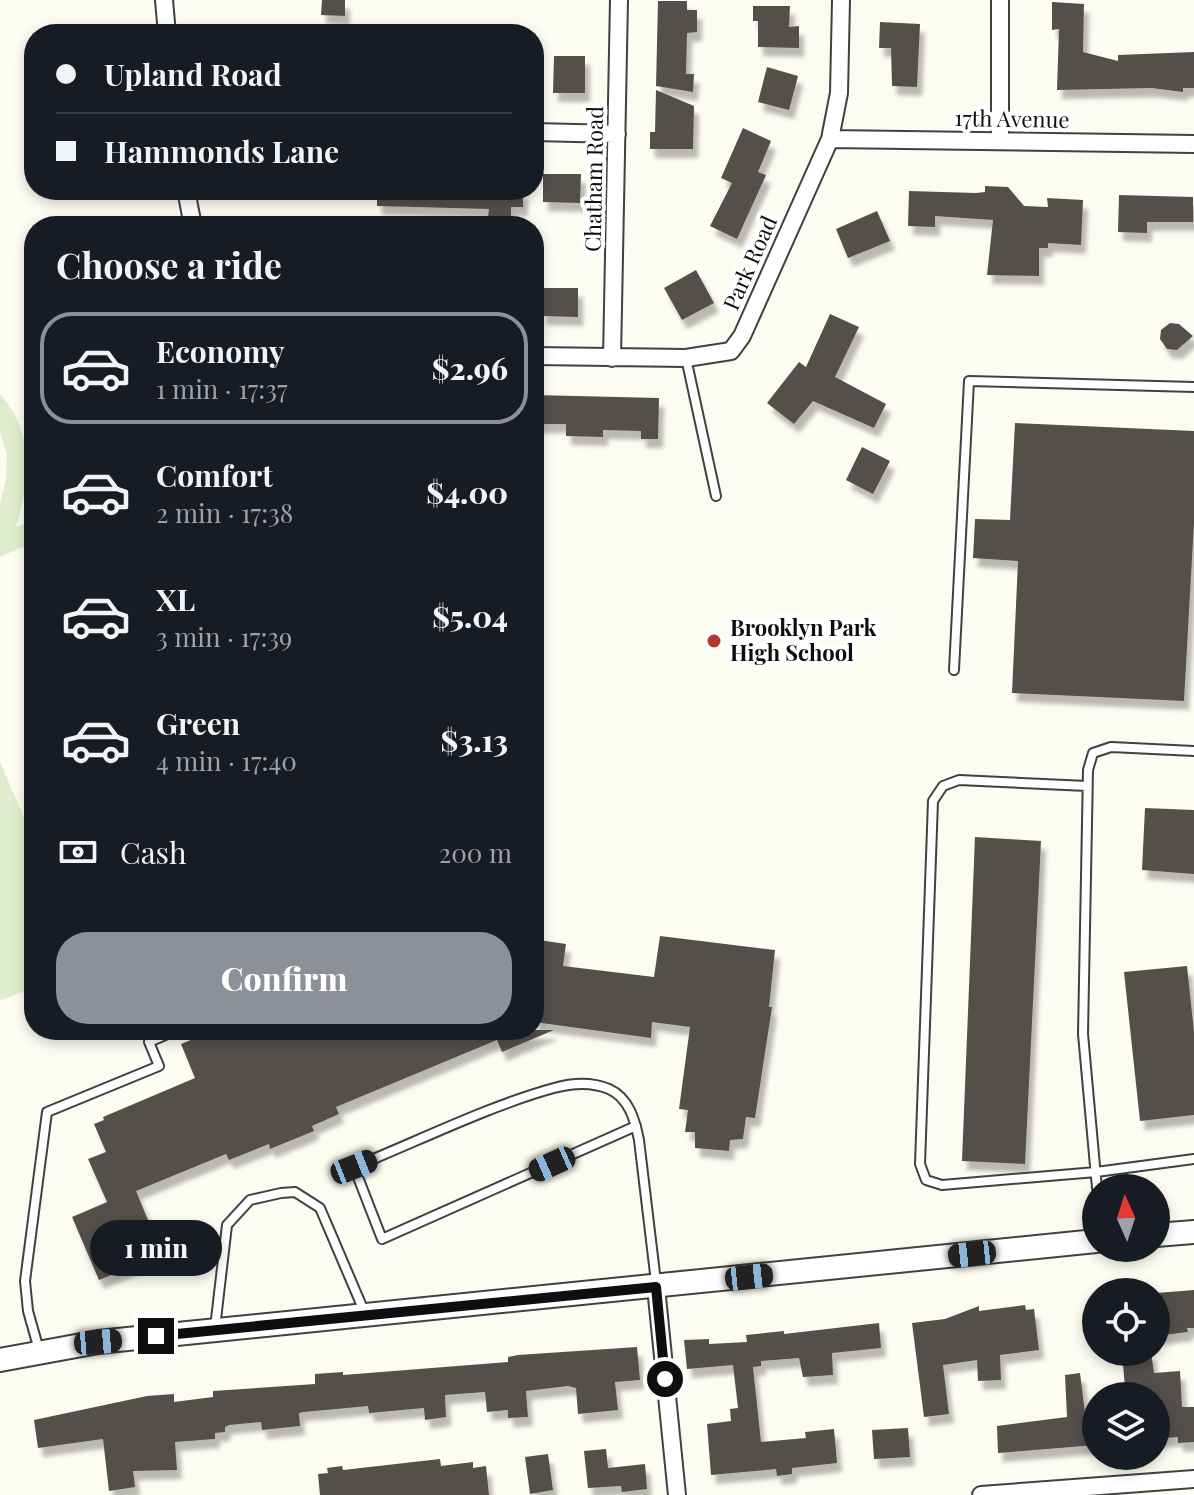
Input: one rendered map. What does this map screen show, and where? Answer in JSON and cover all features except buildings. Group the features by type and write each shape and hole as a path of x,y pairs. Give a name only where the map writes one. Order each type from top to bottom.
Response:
{"street":[{"path":"164,0 166,24"},
{"name":"Chatham Road","path":"612,358 619,0"},
{"name":"Park Road","path":"544,356 686,358 731,351 742,336 830,139 839,93 841,0"},
{"path":"1000,0 1000,141"},
{"path":"544,132 617,134"},
{"name":"17th Avenue","path":"830,139 1194,144"},
{"path":"1170,1234 1192,1232"},
{"path":"0,1360 40,1351 215,1331 1082,1242"},
{"path":"656,1287 677,1495"},
{"path":"981,1495 1194,1479"}],"lane":[{"path":"686,358 716,496"},
{"path":"954,670 969,381 1194,387"},
{"path":"1096,1172 1083,1034 1087,786 1093,753 1111,747 1194,751"},
{"path":"1087,786 959,780 943,786 933,801 920,1164 926,1180 942,1185 1096,1172 1194,1159"},
{"path":"40,1351 28,1311 25,1281 47,1112 159,1066 149,1042 154,1040"},
{"path":"636,1126 382,1239 354,1167 557,1087 595,1085 612,1090 628,1106 636,1126 656,1287"},
{"path":"215,1331 227,1225 250,1200 281,1193 295,1192 320,1208 366,1316"}],"green space":[{"path":"0,394 11,409 24,441 24,492 16,527 24,524 24,546 0,557 0,504 6,479 7,455 0,433"},
{"path":"0,762 24,818 24,991 0,1001"}],"place":[{"name":"Brooklyn Park High School","path":"714,641"}],"route":[{"path":"156,1336 656,1287 665,1379"}]}
